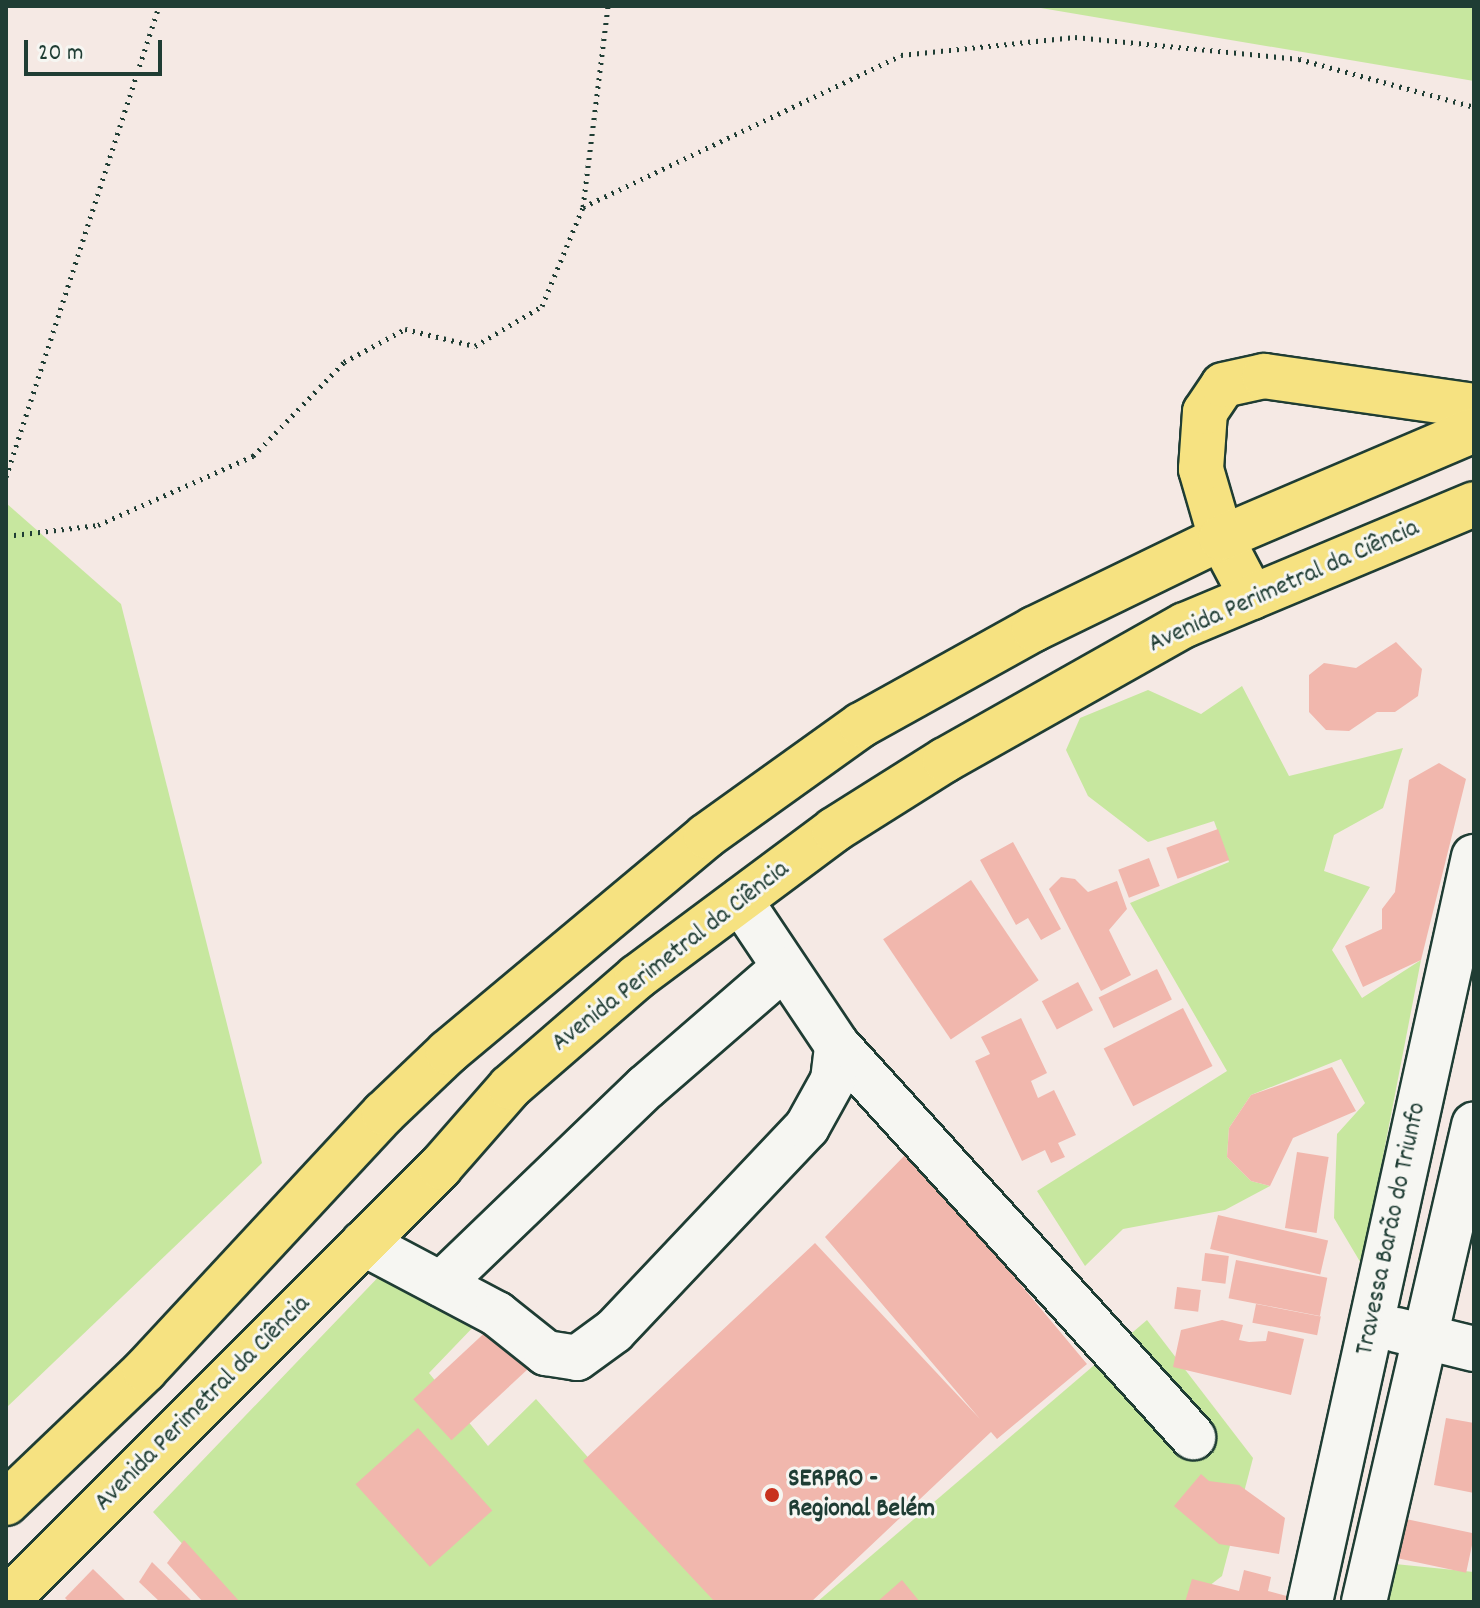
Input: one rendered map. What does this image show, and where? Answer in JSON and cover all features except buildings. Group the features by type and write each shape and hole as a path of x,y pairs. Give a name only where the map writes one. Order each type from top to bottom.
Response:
{"main road":[{"path":"1252,597 1221,538 1201,469 1205,412 1223,385 1264,376 1474,406"},
{"path":"6,1503 145,1370 384,1113 448,1052 706,836 861,725 1034,629 1221,538 1474,430"},
{"name":"Avenida Perimetral da Ciência","path":"6,1601 363,1243 510,1087 637,977 740,900 834,830 945,760 1185,625 1474,504"}],"street":[{"name":"Travessa Barão do Triunfo","path":"1310,1602 1371,1323 1465,945 1474,857"},
{"path":"740,900 782,969 837,1045 1193,1437"},
{"path":"441,1284 646,1087 782,969"},
{"path":"363,1243 497,1314 546,1353 577,1358 614,1331 807,1127 833,1080 837,1045"},
{"path":"1364,1602 1474,1125"},
{"path":"1371,1323 1474,1349"}],"path":[{"path":"6,477 159,6"},
{"path":"6,536 98,525 253,456 344,362 405,329 475,346 542,306 583,207 608,6"},
{"path":"583,207 901,55 1075,37 1299,59 1474,107"}],"green space":[{"path":"1029,6 1474,6 1474,81"},
{"path":"6,503 121,604 262,1163 6,1408"},
{"path":"1242,686 1289,776 1403,748 1383,808 1334,835 1324,871 1370,887 1332,950 1362,998 1421,960 1362,1265 1334,1218 1337,1134 1365,1103 1341,1059 1251,1095 1229,1128 1227,1157 1251,1181 1270,1186 1225,1210 1123,1229 1085,1266 1037,1191 1227,1071 1130,903 1229,862 1214,821 1148,842 1088,796 1066,750 1080,718 1148,690 1201,714"},
{"path":"387,1268 478,1322 429,1373 488,1446 536,1399 717,1602 236,1602 153,1512"},
{"path":"1147,1320 1253,1458 1222,1576 1188,1602 817,1602"},
{"path":"1385,1563 1474,1572 1474,1602 1377,1602"}],"place":[{"name":"SERPRO - Regional Belém","path":"772,1495"}]}
